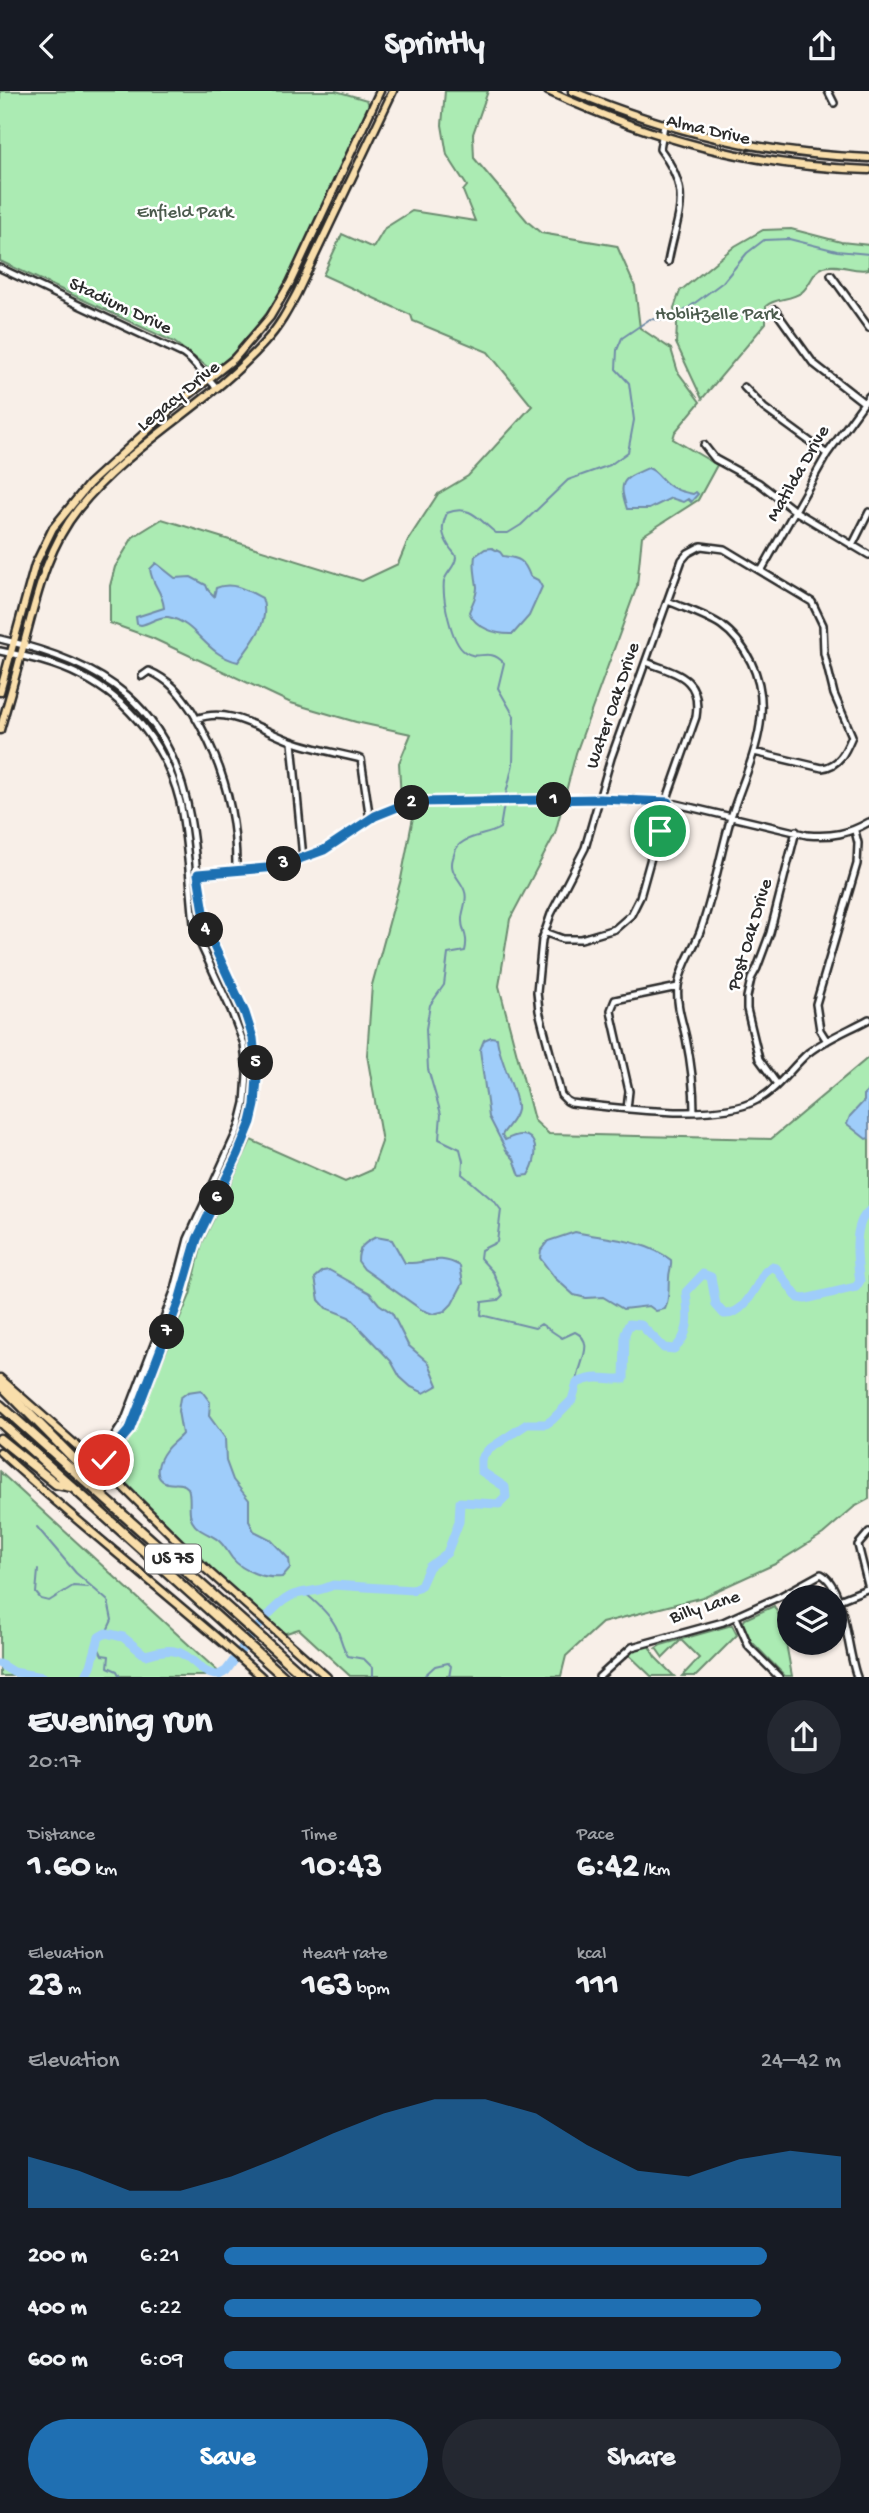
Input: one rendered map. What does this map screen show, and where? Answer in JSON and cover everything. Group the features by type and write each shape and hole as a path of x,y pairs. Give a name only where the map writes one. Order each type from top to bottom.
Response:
{"highway":[{"path":"0,1384 90,1475 113,1506"},
{"name":"US 75","path":"0,1405 305,1677"},
{"name":"US 75","path":"0,1422 284,1677"},
{"path":"0,1439 56,1484 74,1488"}],"main road":[{"name":"Legacy Drive","path":"0,692 35,565 53,528 74,499 106,467 171,409 234,359 271,317 290,283 380,91"},
{"name":"Legacy Drive","path":"0,730 41,582 61,534 78,509 111,475 162,429 217,388 248,360 280,324 394,91"},
{"name":"Alma Drive","path":"551,91 623,124 661,137 772,162 869,170"},
{"name":"Alma Drive","path":"572,91 664,125 732,143 777,151 869,158"},
{"path":"375,102 386,107"},
{"path":"730,154 732,143"},
{"path":"834,168 835,157"},
{"path":"342,174 353,178"},
{"path":"106,467 111,475"},
{"path":"53,528 61,534"},
{"path":"0,1378 93,1460 242,1602 327,1677"},
{"path":"0,1452 107,1547 215,1634 261,1676"}],"street":[{"path":"828,91 834,103"},
{"path":"664,125 660,149 678,178 680,192 668,262"},
{"name":"Stadium Drive","path":"0,268 183,354 217,388"},
{"path":"831,275 869,328"},
{"path":"775,310 813,363 863,402"},
{"path":"744,387 764,408 827,454"},
{"name":"Matilda Drive","path":"761,571 827,454 869,396"},
{"path":"704,445 715,459 759,482 795,511 869,555"},
{"path":"852,546 869,512"},
{"name":"Water Oak Drive","path":"627,1109 571,1103 561,1095 539,1011 537,975 544,932 585,848 611,758 682,560 701,546 724,549 761,571"},
{"path":"754,752 822,768 833,765 846,750 852,736 827,673 823,625 817,610 805,596 761,571"},
{"path":"668,601 722,626 741,645 758,680 762,704 760,732 732,816 705,916 681,971 678,987 678,1010 686,1035 694,1112"},
{"path":"0,639 69,660 96,673 131,698 150,720 176,767 190,817 207,931 245,1013 253,1038 256,1066 255,1105 246,1135 197,1239 125,1420 112,1440 93,1460"},
{"path":"0,651 55,665 91,681 125,707 147,732 169,768 179,802 197,933 239,1029 247,1066 246,1103 239,1127 188,1239 178,1290 147,1387 130,1429 99,1466"},
{"path":"544,932 563,939 582,939 606,933 624,923 640,897 669,793 696,717 697,696 688,680 646,662"},
{"path":"142,676 149,671 178,690 209,740 225,780 236,870"},
{"path":"91,681 96,673"},
{"path":"196,719 214,714 234,717 292,742 361,759 370,820"},
{"path":"292,742 303,858"},
{"path":"169,768 176,767"},
{"path":"190,876 277,867 340,841 370,820 400,806 421,802 600,799 668,802 821,836 855,831 869,822"},
{"name":"Post Oak Drive","path":"777,1084 759,1059 747,1010 747,997 751,979 771,933 796,831"},
{"path":"827,1041 820,1031 816,1005 857,864 858,843 855,831"},
{"path":"678,987 615,999 612,1016 629,1091 627,1109 694,1112 745,1105 766,1095 812,1051 869,1019"},
{"path":"247,1066 256,1066"},
{"path":"246,1103 255,1105"},
{"path":"208,1195 216,1199"},
{"path":"139,1383 147,1387"},
{"path":"847,1597 869,1589 858,1545 869,1532"},
{"name":"Billy Lane","path":"800,1585 818,1575 824,1575 830,1585"},
{"name":"Billy Lane","path":"599,1677 623,1653 638,1644 703,1629 777,1598"},
{"path":"736,1617 749,1647 779,1677"},
{"path":"847,1634 857,1677"}],"green space":[{"name":"Enfield Park","path":"0,91 336,91 367,100 369,105 286,286 246,342 213,371 174,342 0,261"},
{"path":"445,91 488,91 473,134 474,158 528,222 541,233 617,246 635,287 640,328 671,349 678,372 700,402 675,432 673,439 717,465 698,500 642,536 637,586 576,753 555,834 510,919 499,986 534,1120 549,1134 771,1139 869,1057 869,1499 854,1507 823,1534 775,1564 703,1597 602,1623 566,1656 561,1676 350,1676 299,1629 283,1634 194,1553 106,1463 132,1431 190,1295 202,1243 251,1140 345,1182 372,1170 382,1142 367,1055 372,985 401,879 414,812 401,800 399,763 411,734 356,722 291,703 152,638 110,623 110,586 115,567 133,537 162,519 362,581 398,564 408,540 438,494 468,476 532,406 488,352 413,321 411,315 323,275 342,234 373,248 385,228 412,211 475,221 463,191 467,186 447,155 442,125"},
{"name":"Hoblitzelle Park","path":"791,229 841,242 869,245 869,269 824,267 802,292 766,306 766,323 702,399 676,343 674,308 680,291 735,246 763,230"},
{"path":"0,1472 223,1676 0,1676"},
{"path":"774,1606 777,1612 777,1655 788,1655 792,1676 785,1676 751,1641 743,1623 745,1619"},
{"path":"732,1625 737,1635 696,1676 682,1676 699,1658 681,1640 663,1658 656,1648 661,1645"},
{"path":"646,1644 674,1676 651,1676 630,1656 631,1650"}],"water":[{"path":"648,468 672,487 698,494 691,502 688,499 683,502 671,498 649,509 627,509 624,482"},
{"path":"492,548 503,556 521,561 530,576 538,580 542,587 529,616 513,634 500,633 481,626 469,612 477,591 475,556"},
{"path":"156,563 175,578 191,577 206,585 214,596 216,588 228,585 262,598 262,624 238,662 217,652 178,620 164,617 137,624 136,617 164,608 150,569"},
{"path":"497,1038 517,1103 515,1117 502,1135 505,1140 524,1135 534,1143 535,1158 528,1175 520,1176 514,1159 506,1150 489,1117 480,1050 484,1040"},
{"path":"869,1090 869,1138 866,1139 847,1124"},
{"path":"575,1232 637,1244 671,1260 665,1309 656,1311 649,1306 623,1309 603,1297 586,1298 574,1295 555,1278 540,1258 541,1250 548,1241"},
{"path":"376,1237 392,1240 405,1263 445,1260 460,1266 463,1283 452,1304 445,1311 433,1314 422,1310 364,1269 358,1261 359,1252"},
{"path":"329,1270 370,1293 392,1313 408,1345 429,1363 438,1385 424,1393 411,1387 400,1377 391,1361 349,1317 326,1308 319,1300 315,1278 323,1271"},
{"path":"201,1390 210,1402 209,1416 225,1438 226,1461 233,1480 249,1500 249,1521 254,1531 270,1539 289,1559 290,1568 282,1577 255,1574 237,1563 218,1540 200,1530 192,1521 188,1488 181,1484 167,1483 159,1477 161,1458 182,1434 178,1411 180,1398 188,1392"}],"waterway":[{"path":"505,798 513,764 514,716 498,688 504,663 493,656 475,656 465,652 452,630 446,608 444,581 456,557 444,534 447,513 462,510 480,519 496,533 508,533 521,525 568,480 610,465 628,452 634,420 629,383 616,369 617,350 622,338 650,319 665,320 676,317 723,282 747,253 764,240 789,239 837,251 869,254"},
{"path":"504,804 500,828 465,841 457,847 453,858 452,868 466,895 462,916 466,945 465,951 448,954 444,985 430,1005 426,1029 428,1069 441,1114 439,1139 460,1149 462,1174 501,1210 497,1242 481,1250 480,1258 493,1272 503,1295 498,1300 482,1302 481,1315 535,1328 541,1324 562,1338 575,1332 581,1336 585,1348 577,1383"},
{"path":"85,1677 99,1637 106,1633 123,1637 145,1655 167,1651 181,1653 207,1672 219,1675 226,1671 264,1619 291,1596 333,1585 413,1590 421,1585 429,1567 447,1553 459,1522 460,1502 499,1504 506,1497 505,1487 481,1471 481,1459 488,1450 527,1424 546,1424 552,1420 572,1400 577,1383 595,1378 624,1379 625,1334 629,1324 641,1325 664,1348 674,1349 686,1329 686,1292 703,1274 711,1277 716,1305 724,1314 738,1310 771,1267 776,1268 798,1298 805,1299 856,1287 860,1281 858,1234 869,1211"},
{"path":"37,1527 76,1573 108,1601 112,1620 106,1633"},
{"path":"38,1570 36,1593 41,1599 49,1601 73,1586 88,1587"},
{"path":"306,1594 331,1619 348,1656 364,1659 373,1668 373,1677"},
{"path":"97,1645 102,1655 109,1656 108,1667 117,1671 120,1677"},
{"path":"423,1677 435,1666 448,1663 451,1666 449,1677"},
{"path":"0,1664 13,1672 43,1677"}],"route":[{"path":"104,1460 130,1429 179,1301 197,1239 238,1154 255,1105 257,1077 253,1038 245,1013 207,931 198,874 277,867 324,850 375,816 400,806 421,802 600,799 668,802 660,831"}]}
